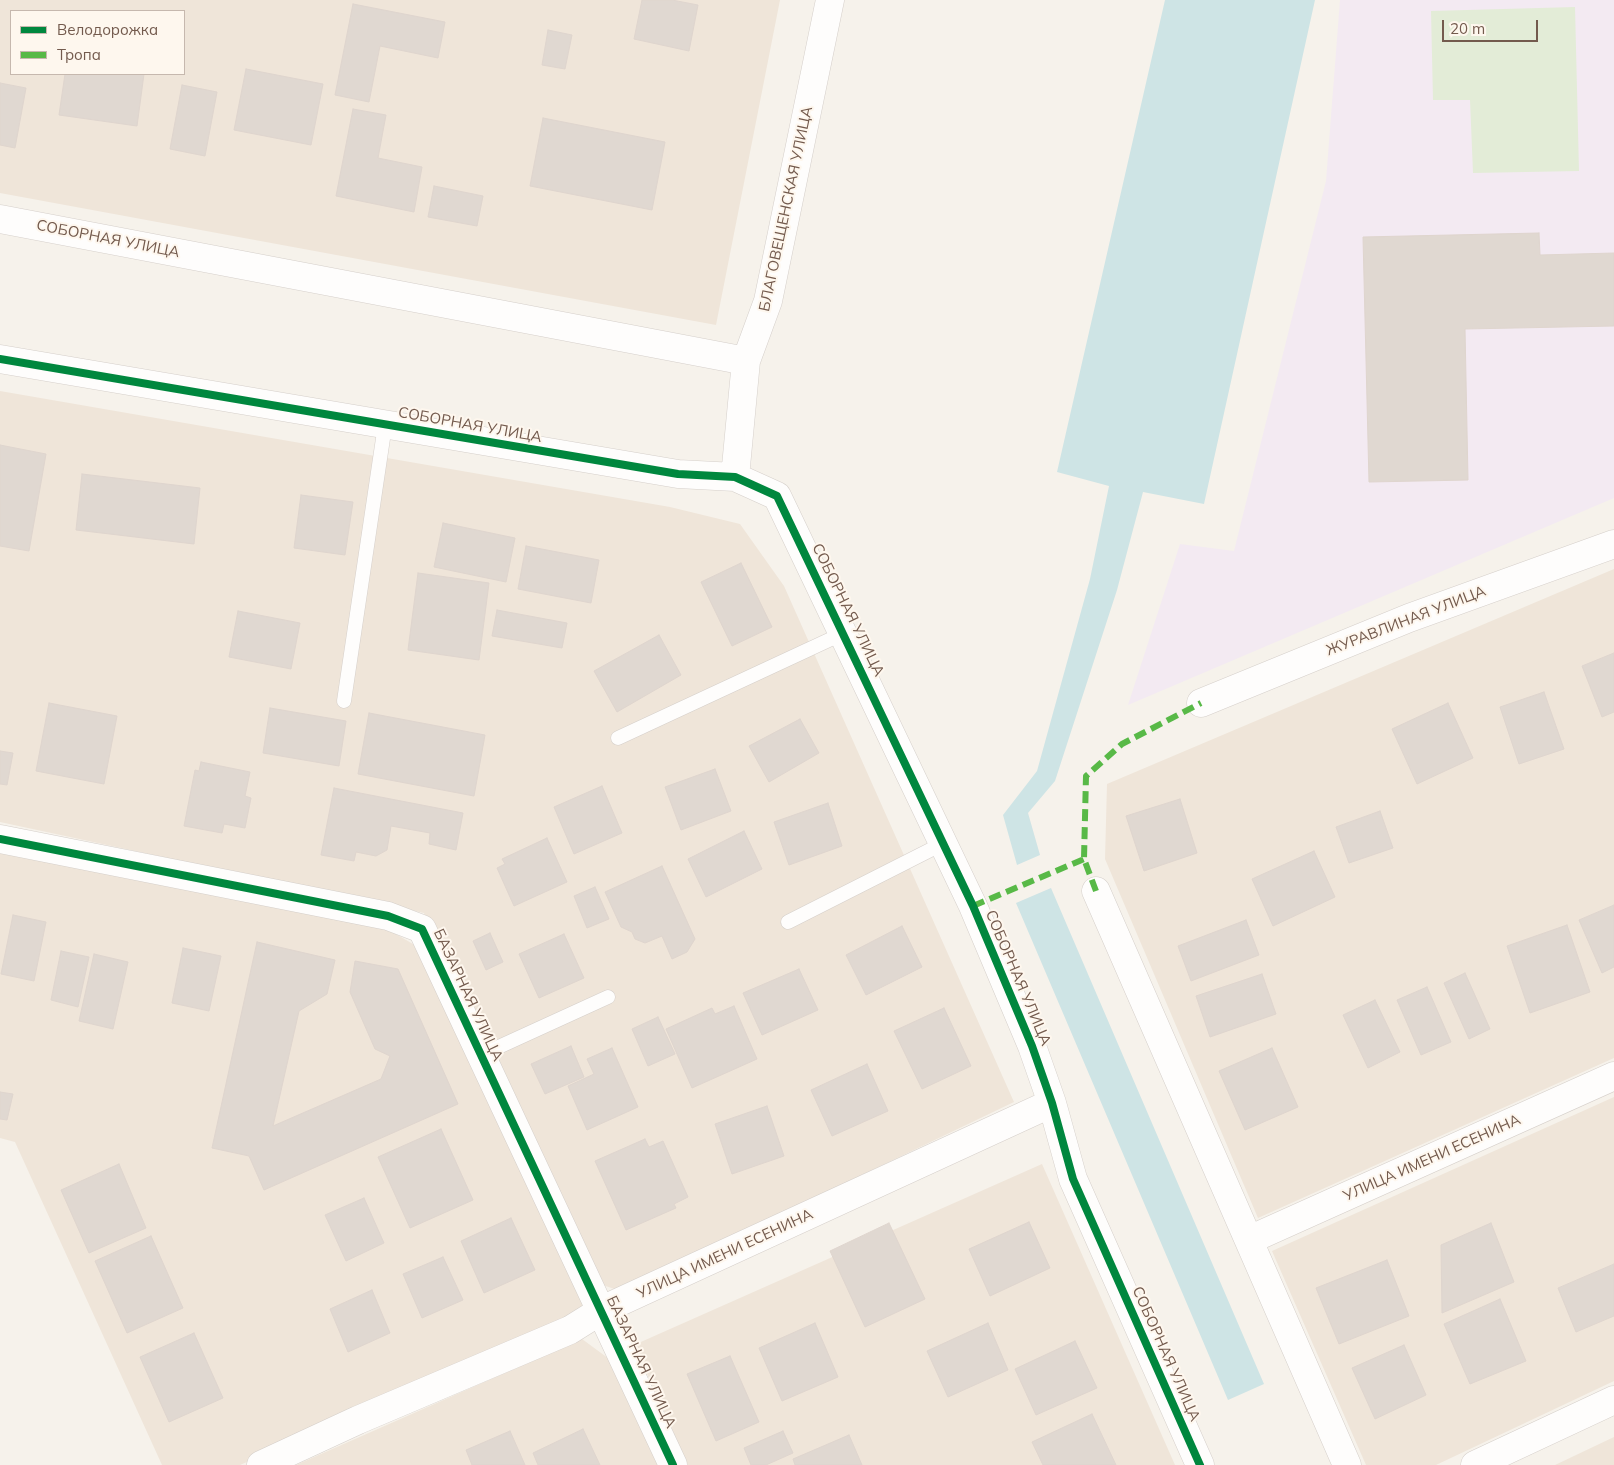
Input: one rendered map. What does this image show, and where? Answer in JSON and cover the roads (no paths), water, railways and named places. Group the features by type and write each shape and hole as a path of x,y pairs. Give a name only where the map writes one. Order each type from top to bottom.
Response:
{"street":[{"name":"БЛАГОВЕЩЕНСКАЯ УЛИЦА","path":"735,477 746,361 768,301 830,0"},
{"name":"СОБОРНАЯ УЛИЦА","path":"0,219 746,361"},
{"name":"СОБОРНАЯ УЛИЦА","path":"0,359 678,474 735,477 777,496 973,906 1032,1046 1052,1104 1073,1179 1200,1465"},
{"name":"ЖУРАВЛИНАЯ УЛИЦА","path":"1201,703 1409,618 1614,544"},
{"name":"БАЗАРНАЯ УЛИЦА","path":"0,839 388,916 422,929 673,1465"},
{"path":"1096,891 1347,1465"},
{"name":"УЛИЦА ИМЕНИ ЕСЕНИНА","path":"1249,1240 1614,1076"},
{"name":"УЛИЦА ИМЕНИ ЕСЕНИНА","path":"261,1465 358,1420 570,1330 602,1310 1052,1104"},
{"path":"1475,1465 1614,1400"}],"lane":[{"path":"344,701 385,425"},
{"path":"618,738 844,633"},
{"path":"788,922 944,843"},
{"path":"481,1055 608,997"}]}
